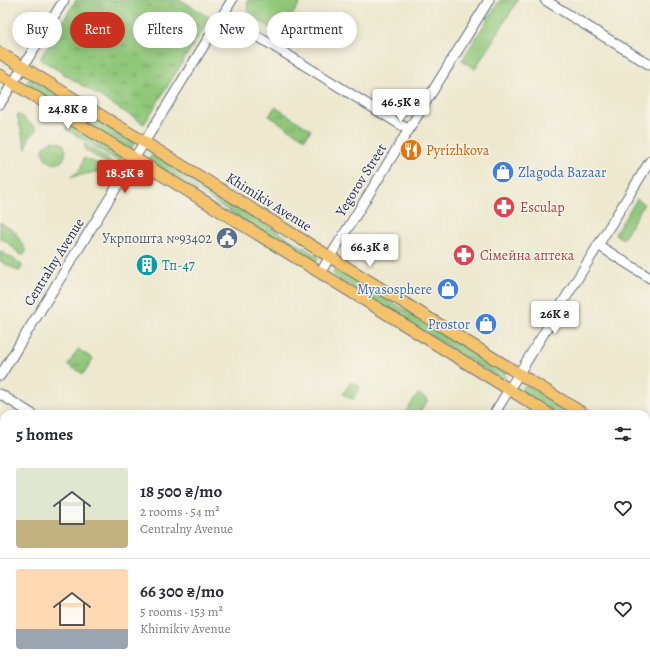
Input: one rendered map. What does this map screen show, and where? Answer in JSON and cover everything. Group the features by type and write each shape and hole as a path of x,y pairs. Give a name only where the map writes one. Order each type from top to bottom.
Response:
{"main road":[{"name":"Khimikiv Avenue","path":"0,53 578,410"},
{"path":"0,75 543,410"}],"street":[{"path":"0,104 64,0"},
{"name":"Centralny Avenue","path":"225,12 232,0"},
{"name":"Yegorov Street","path":"320,273 489,0"},
{"path":"545,0 650,65"},
{"path":"259,37 409,130"},
{"name":"Centralny Avenue","path":"0,376 205,44"},
{"path":"496,410 650,161"},
{"path":"598,245 650,278"},
{"path":"0,394 26,410"}],"green space":[{"path":"76,0 181,0 205,15 205,26 197,39 197,12 133,12 133,48 191,48 144,124 40,59 47,48 62,48 62,23"},
{"path":"248,0 302,0 294,12 267,12 267,26 259,21 259,12 247,12"},
{"path":"500,0 518,0 475,69 462,60"},
{"path":"30,78 134,142 132,148 129,149 25,85"},
{"path":"275,107 311,130 305,139 269,116"},
{"path":"17,115 20,115 37,129 29,138 26,149"},
{"path":"69,124 123,157 120,162 66,129"},
{"path":"53,141 62,143 66,150 62,161 57,164 47,160 43,150 46,145"},
{"path":"84,143 110,160 112,167 85,150"},
{"path":"152,155 155,155 317,256 317,261 312,263 151,162 149,160"},
{"path":"84,158 104,166 105,170 71,177 80,170"},
{"path":"637,199 644,204 623,239 615,234"},
{"path":"0,222 15,232 26,251 25,254 19,254 7,242 0,238"},
{"path":"0,251 20,263 22,266 21,269 19,271 16,270 0,261"},
{"path":"339,269 505,372 506,377 500,379 335,276 333,274 334,270"},
{"path":"78,349 93,359 83,374 68,365"},
{"path":"351,382 360,387 353,400 343,394"},
{"path":"528,386 567,410 551,410 523,393 522,388"},
{"path":"418,394 428,400 421,410 407,410"}],"place":[{"name":"Pyrizhkova","path":"411,150"},
{"name":"Zlagoda Bazaar","path":"503,172"},
{"name":"Esculap","path":"504,207"},
{"name":"Укрпошта №93402","path":"227,238"},
{"name":"Сімейна аптека","path":"464,255"},
{"name":"Тп-47","path":"147,265"},
{"name":"Myasosphere","path":"448,289"},
{"name":"Prostor","path":"486,324"}]}
